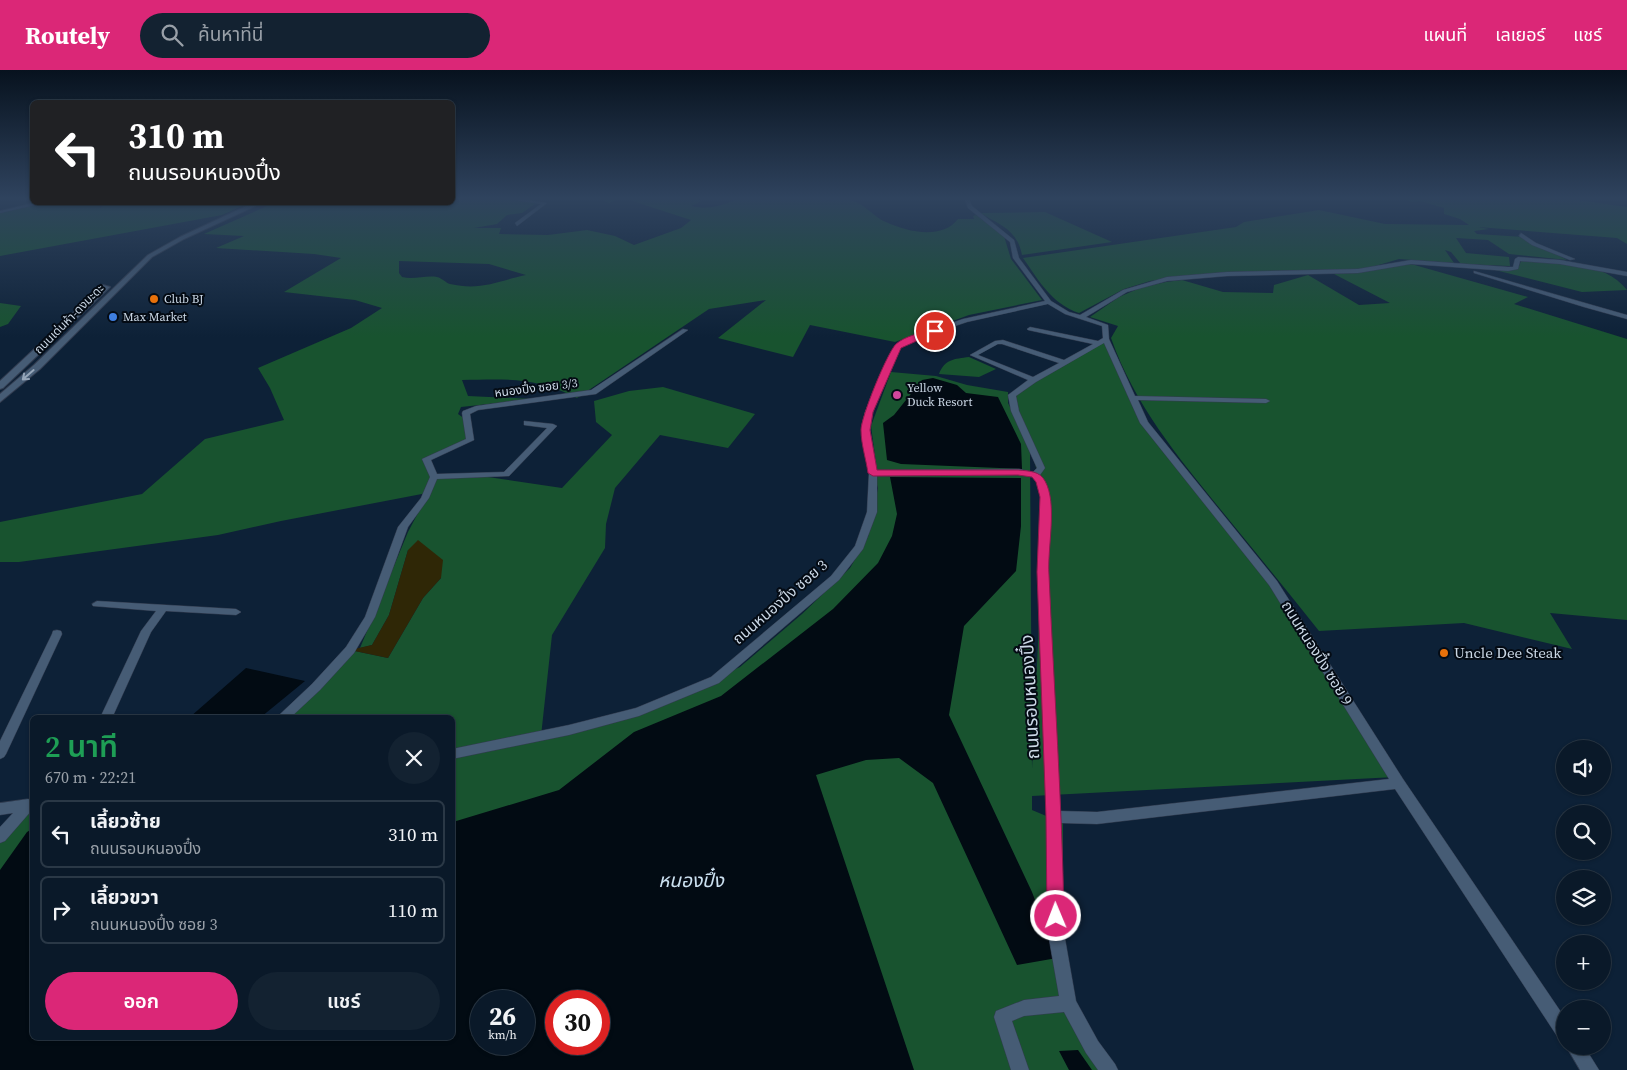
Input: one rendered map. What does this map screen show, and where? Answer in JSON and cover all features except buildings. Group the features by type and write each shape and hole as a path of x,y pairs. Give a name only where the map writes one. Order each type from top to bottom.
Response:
{"main road":[{"name":"ถนนเด่นห้า-ดงมะดะ","path":"0,386 139,256 162,244"},
{"name":"ถนนเด่นห้า-ดงมะดะ","path":"0,400 37,367 150,256 172,244"}],"street":[{"path":"1013,244 1016,258 1049,302"},
{"path":"1534,244 1582,264"},
{"path":"1082,317 1125,291 1167,279 1232,274 1358,271 1395,263 1414,262 1508,270 1516,268 1518,259 1582,264 1627,274"},
{"path":"1456,265 1627,317"},
{"name":"ถนนหนองปึ๋ง ซอย 9","path":"1049,302 1067,313 1105,326 1103,341 1144,423 1273,582 1398,784 1556,1020"},
{"name":"ถนนหนองปึ๋ง ซอย 3","path":"455,753 569,730 639,712 715,680 835,578 860,547 872,512 873,473 866,430 869,412 898,346 905,341 964,320 1049,302"},
{"path":"1030,329 1103,341"},
{"name":"หนองปึ๋ง ซอย 3/3","path":"434,477 426,459 470,439 465,419 467,411 476,408 593,392 685,330"},
{"path":"873,473 1018,472 1035,475 1041,468 1015,410 1012,395 1033,380 1103,341"},
{"path":"1033,380 973,355 997,342 1003,342 1064,362"},
{"path":"1133,398 1266,401"},
{"path":"285,715 316,687 350,650 370,616 403,527 425,498 434,477 506,474 553,426 527,424"},
{"name":"ถนนรอบหนองปึ๋ง","path":"1035,475 1040,481 1046,497 1043,572 1054,817 1056,933 1068,1003 1092,1048 1109,1070"},
{"path":"97,604 236,612"},
{"path":"107,715 146,631 164,607"},
{"path":"0,754 57,634"},
{"path":"1054,817 1097,818 1398,784"},
{"path":"0,808 30,805"},
{"path":"0,838 30,805"},
{"path":"1020,1070 1002,1017 1024,1008 1068,1003"},
{"path":"1580,1055 1590,1070"}],"green space":[{"path":"0,244 67,244 0,256"},
{"path":"226,244 1006,244 1011,259 1042,300 969,315 895,342 810,325 793,357 718,338 766,300 709,309 577,398 548,386 534,383 507,380 462,380 468,396 534,399 461,407 458,414 465,419 470,440 426,459 434,477 427,493 218,535 19,562 0,562 0,522 142,494 205,439 284,420 270,388 258,368 351,328 382,308 355,300 284,292 341,258 314,254 216,248","holes":["399,261 489,264 526,275 480,286 461,286 450,284 437,277 402,277 399,273"]},
{"path":"1018,244 1100,244 1022,255"},
{"path":"1121,244 1460,244 1466,253 1509,257 1510,266 1461,264 1451,252 1445,250 1454,263 1399,259 1365,269 1180,277 1150,281 1124,289 1079,313 1069,309 1054,298 1023,258"},
{"path":"1494,244 1536,244 1567,260 1509,254"},
{"path":"1521,261 1564,263 1592,268 1617,280 1627,290 1582,292 1495,270 1518,269"},
{"path":"1411,264 1528,297 1514,304 1627,339 1627,620 1550,613 1572,649 1464,623 1319,631 1158,429 1132,385 1111,338 1118,326 1090,317 1119,297 1140,288 1182,280 1223,292 1273,293 1274,285 1308,275 1359,305 1390,303 1334,274"},
{"path":"0,303 21,306 8,324 0,327"},
{"path":"1106,339 1144,423 1273,583 1395,777 1032,796 1032,810 1063,823 1063,943 1079,1015 1112,1070 0,1070 0,839 29,805 30,1040 455,1040 455,755 576,731 679,695 740,667 802,614 850,568 868,537 878,488 873,473 876,463 871,426 891,372 936,376 967,385 1008,392 1008,403 1028,442 1014,393","holes":["1030,448 1045,497 1032,769"]},
{"path":"969,357 996,369 979,377 939,374 944,365 954,359"},
{"path":"663,387 755,414 728,448 660,435 615,488 606,524 605,548 552,635 541,736 455,751 455,715 282,715 350,650 388,658 423,598 441,578 408,550 389,615 372,645 360,648 408,532 437,477 488,477 562,488 612,435 596,422 594,401 629,391"}],"sand":[{"path":"418,540 443,560 441,578 423,598 388,658 350,650 372,645 389,615 408,550"}],"water":[{"path":"933,378 957,385 966,393 998,397 1021,444 1022,469 901,464 887,460 883,423 894,415 922,380"},
{"name":"หนองปึ๋ง","path":"890,477 1021,478 1021,526 1016,571 964,626 949,715 1032,892 1057,958 1017,965 933,783 899,758 866,760 816,775 914,1070 0,1070 0,870 30,830 30,1040 455,1040 455,821 559,790 634,732 721,696 833,609 878,563 892,536 897,514"},
{"path":"246,668 305,681 263,715 192,715"},
{"path":"1078,1050 1092,1070 1069,1070 1059,1051"}],"place":[{"name":"Club BJ","path":"154,299"},
{"name":"Max Market","path":"113,317"},
{"name":"Yellow Duck Resort","path":"897,395"},
{"name":"Uncle Dee Steak","path":"1444,653"}],"route":[{"path":"935,331 905,341 898,346 886,372 869,412 866,430 873,473 1018,472 1035,475 1040,481 1046,497 1043,572 1054,817 1056,916"}]}
